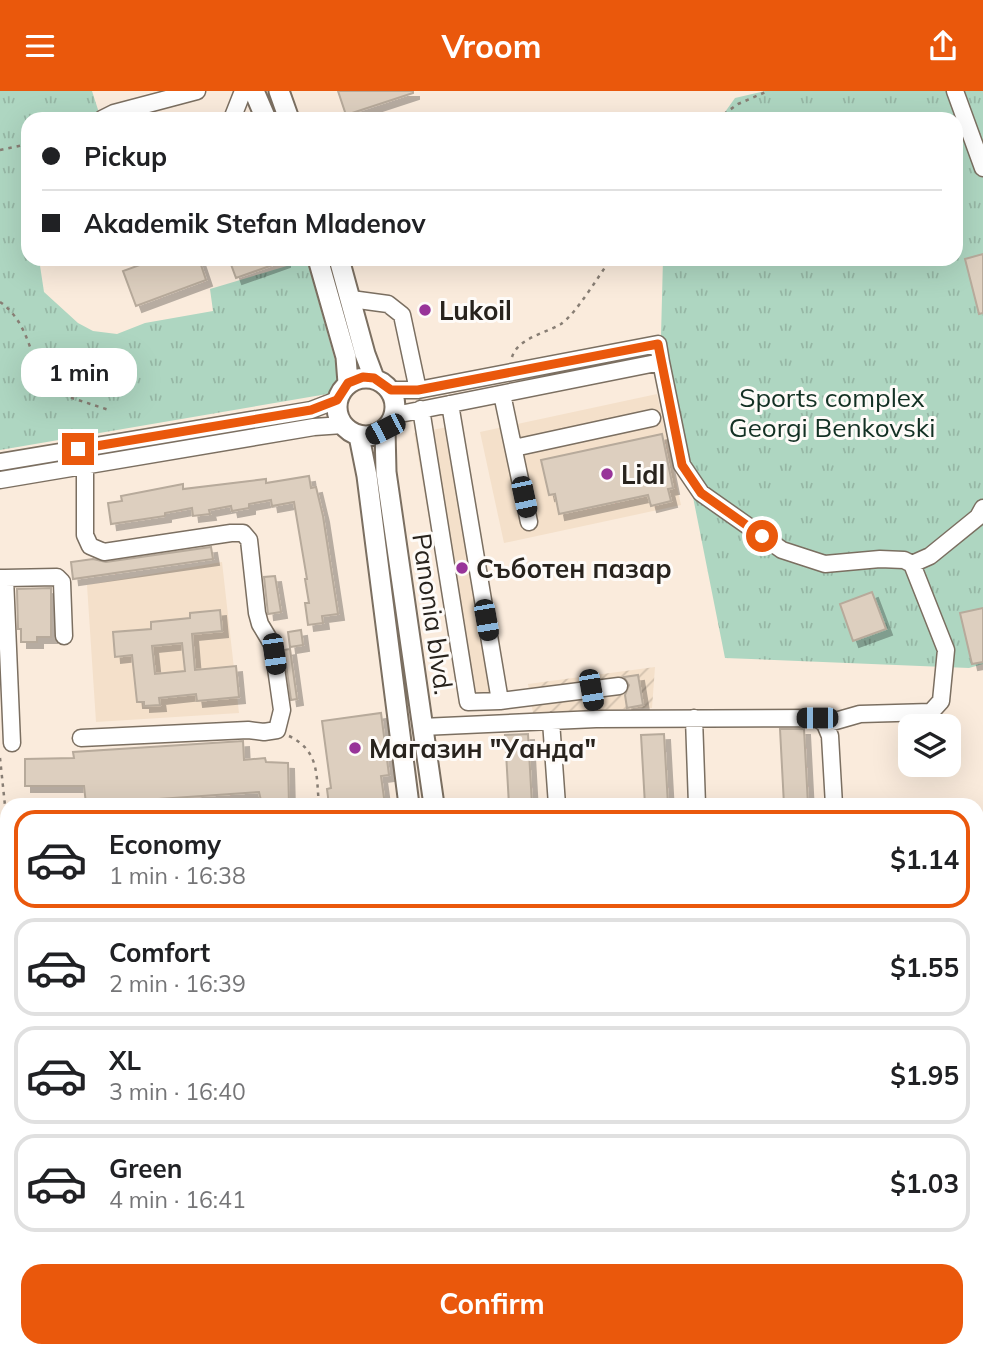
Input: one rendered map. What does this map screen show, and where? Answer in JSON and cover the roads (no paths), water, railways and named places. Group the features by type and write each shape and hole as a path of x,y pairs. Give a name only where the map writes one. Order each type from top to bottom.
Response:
{"main road":[{"path":"254,91 263,112"},
{"path":"279,91 286,112"},
{"path":"320,266 346,357 348,383"},
{"path":"342,266 374,378"},
{"path":"337,400 348,383 363,377 374,378 391,390"},
{"name":"Panonia blvd.","path":"391,390 395,401 390,422 386,472 433,798"},
{"name":"Panonia blvd.","path":"337,400 337,413 351,430 367,476 408,798"},
{"path":"351,430 373,436 390,422"}],"street":[{"path":"118,112 197,91"},
{"path":"235,112 243,91"},
{"path":"955,91 963,112"},
{"path":"963,113 983,167"},
{"path":"351,299 388,304 402,315 418,390"},
{"path":"391,390 418,390 658,344 682,465 701,493 782,550 825,564 880,559 904,560 912,564 946,650 941,701 931,712 860,714 825,724"},
{"path":"390,422 421,409 661,362"},
{"path":"502,394 529,522"},
{"path":"0,462 311,410 337,400"},
{"path":"450,404 500,701"},
{"path":"421,409 467,699 470,703 500,701 619,686"},
{"path":"514,448 652,418"},
{"path":"0,480 314,427 351,430"},
{"path":"81,738 277,730 282,710 272,644 257,613 250,540 243,533 231,533 104,552 90,546 85,535 85,465"},
{"path":"912,564 930,556 978,516 983,508"},
{"path":"12,743 4,667 2,578 57,577 62,582 64,636"},
{"path":"591,690 596,719"},
{"path":"694,718 697,798"},
{"path":"422,727 596,719 817,718 825,724 830,736 834,798"},
{"path":"551,721 556,798"}],"place":[{"name":"Lukoil","path":"425,310"},
{"name":"Lidl","path":"607,474"},
{"name":"Съботен пазар","path":"462,568"},
{"name":"Магазин \"Уанда\"","path":"355,748"}],"park label":[{"name":"Sports complex Georgi Benkovski","path":"832,412"}]}
